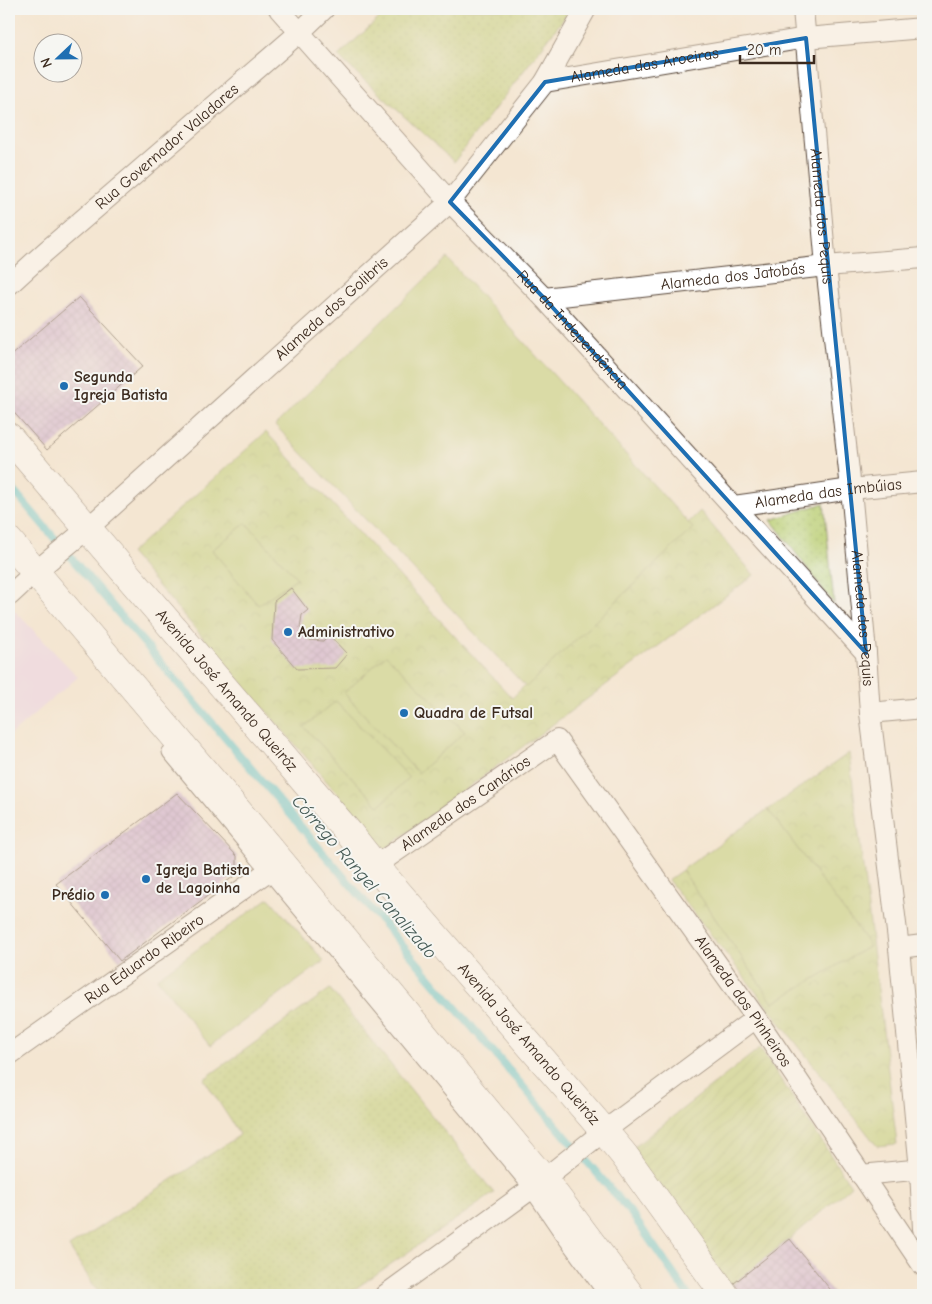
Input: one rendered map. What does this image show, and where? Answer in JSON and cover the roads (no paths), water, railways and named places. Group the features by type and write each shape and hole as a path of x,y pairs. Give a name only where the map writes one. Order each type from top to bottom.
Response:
{"main road":[{"name":"Avenida José Amando Queiróz","path":"9,437 82,533 342,826 599,1136 624,1155 724,1295"},
{"path":"9,541 37,571 275,866 544,1180 630,1295"}],"street":[{"name":"Rua da Independência","path":"279,9 450,202 544,298 866,653"},
{"name":"Rua Governador Valadares","path":"9,286 45,252 300,32 324,9"},
{"name":"Alameda dos Golibris","path":"9,596 82,533 450,202 545,82 586,9"},
{"name":"Alameda dos Pequis","path":"803,9 826,266 851,490 870,713 899,948 922,1170 923,1229"},
{"name":"Alameda das Aroeiras","path":"545,82 806,38 923,28"},
{"name":"Alameda dos Jatobás","path":"544,298 826,266 923,258"},
{"name":"Alameda das Imbúias","path":"734,506 923,482"},
{"path":"9,559 37,571"},
{"path":"870,713 923,708"},
{"name":"Alameda dos Canários","path":"375,866 557,740"},
{"name":"Alameda dos Pinheiros","path":"557,740 756,1018 923,1266"},
{"name":"Rua Eduardo Ribeiro","path":"12,1047 275,866"},
{"path":"899,948 923,945"},
{"path":"385,1295 544,1180 599,1136 756,1018"},
{"path":"861,1175 922,1170"},
{"path":"544,1180 608,1295"}],"waterway":[{"name":"Córrego Rangel Canalizado","path":"9,485 631,1213 688,1295"}],"place":[{"name":"Segunda Igreja Batista","path":"64,386"},
{"name":"Administrativo","path":"288,632"},
{"name":"Quadra de Futsal","path":"404,713"},
{"name":"Igreja Batista de Lagoinha","path":"146,879"},
{"name":"Prédio","path":"105,895"}]}
